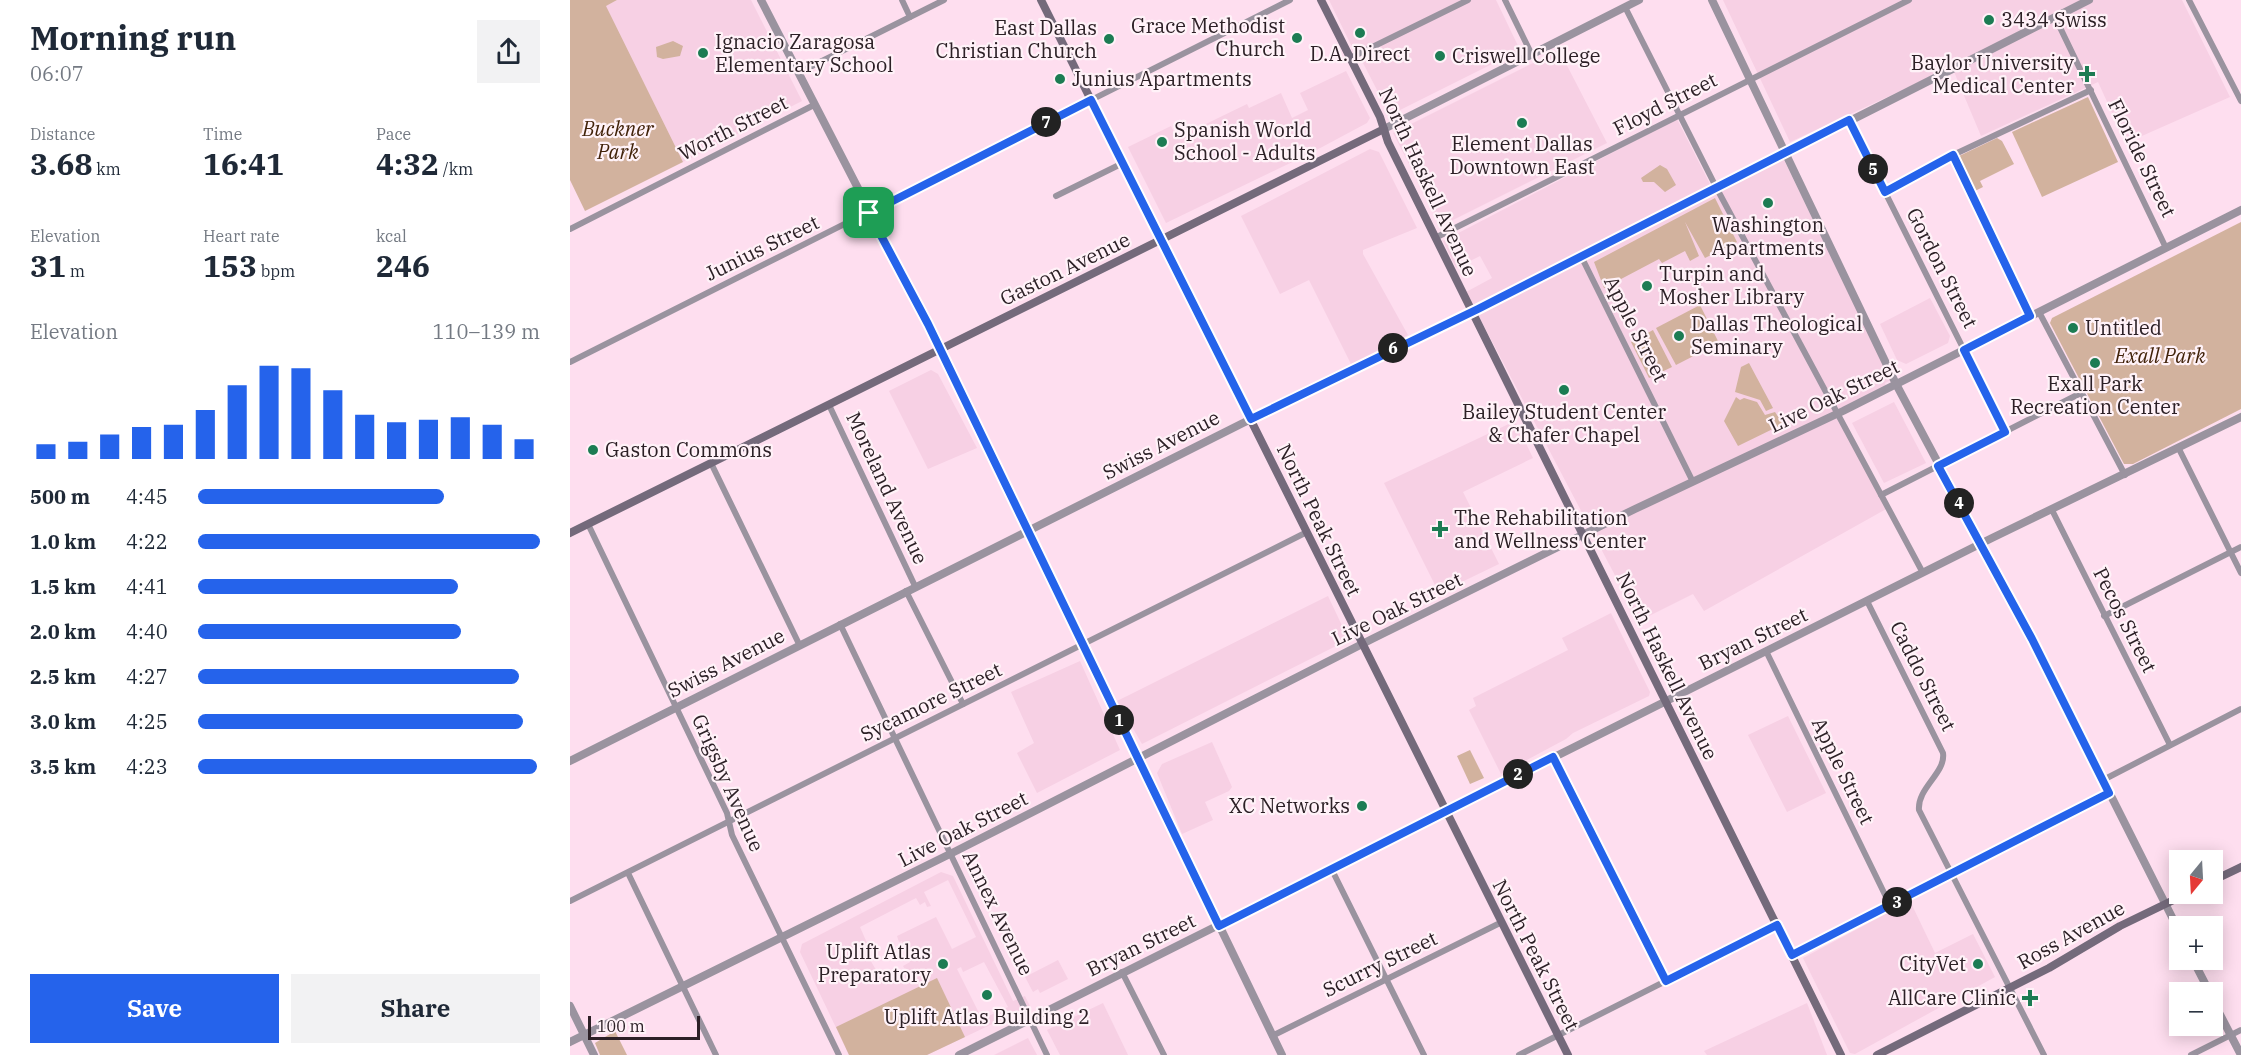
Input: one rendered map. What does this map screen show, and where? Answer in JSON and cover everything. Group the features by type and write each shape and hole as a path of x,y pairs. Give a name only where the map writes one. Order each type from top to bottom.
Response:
{"main road":[{"name":"North Peak Street","path":"1041,0 1568,1055"},
{"name":"North Haskell Avenue","path":"1321,0 1435,238 1841,1055"},
{"name":"Gaston Avenue","path":"570,533 1384,129"},
{"path":"2223,876 2241,867"},
{"name":"Ross Avenue","path":"1876,1055 2010,988 2169,902"}],"street":[{"path":"761,0 940,349 1026,531 1282,1055"},
{"path":"902,0 910,17"},
{"name":"Worth Street","path":"798,73 944,0"},
{"name":"Junius Street","path":"570,362 1290,0"},
{"path":"1350,58 1468,0"},
{"path":"1505,0 1532,55"},
{"name":"Gaston Avenue","path":"1384,129 1639,0"},
{"path":"1712,0 1896,384 2103,780 2170,916"},
{"name":"Floyd Street","path":"1435,238 1909,0"},
{"name":"Swiss Avenue","path":"570,761 799,644 1471,311 2089,0"},
{"path":"2188,0 2241,101"},
{"path":"1625,7 1716,187 1923,573"},
{"name":"Floride Street","path":"2055,17 2166,248"},
{"path":"1885,192 1953,155 2091,90"},
{"name":"Worth Street","path":"570,229 814,105"},
{"name":"Gordon Street","path":"1849,120 2005,432"},
{"path":"1953,155 2030,316"},
{"path":"1056,196 1123,164"},
{"name":"Live Oak Street","path":"570,1042 951,854 1362,644 1837,414 2241,210"},
{"name":"Apple Street","path":"1581,256 1693,482"},
{"path":"2039,312 2125,475"},
{"path":"1881,495 2081,393"},
{"name":"Moreland Avenue","path":"829,405 915,586"},
{"name":"Bryan Street","path":"959,1055 1122,972 1332,870 1665,701 2241,417"},
{"path":"2179,449 2241,573"},
{"path":"711,463 799,644"},
{"name":"Pecos Street","path":"2052,510 2170,746"},
{"name":"Grigsby Avenue","path":"588,524 727,813 732,835 839,1055"},
{"name":"Sycamore Street","path":"570,901 1307,532"},
{"path":"2104,616 2241,547"},
{"name":"Moreland Avenue","path":"906,591 963,705"},
{"name":"Caddo Street","path":"1867,601 1943,753 1942,762 1918,802 1919,810 2044,1055"},
{"name":"Annex Avenue","path":"840,624 1047,1055"},
{"name":"Apple Street","path":"1766,651 1890,905"},
{"path":"2103,780 2241,709"},
{"path":"1553,757 1666,981"},
{"path":"1792,955 2109,793"},
{"path":"1332,870 1424,1055"},
{"path":"628,873 716,1055"},
{"name":"Scurry Street","path":"1272,1036 1502,922"},
{"path":"1519,1055 1777,925"},
{"path":"1122,972 1164,1055"},
{"path":"570,1006 594,1055"},
{"path":"2223,1020 2241,1055"},
{"path":"2191,1055 2241,1030"}],"shaded area":[{"name":"Ignacio Zaragosa Elementary School","path":"617,0 751,0 802,101 683,162 605,6"},
{"name":"Criswell College","path":"1329,0 1496,0 1520,50 1390,115 1362,61 1383,51 1379,41 1354,51"},
{"name":"Baylor University Medical Center","path":"1723,0 2182,0 2230,97 2126,143 2098,82 1981,136 1952,67 1790,142"},
{"path":"1559,50 1607,143 1441,226 1393,133"},
{"path":"1346,71 1370,118 1367,123 1309,154 1166,223 1128,147 1171,126 1177,138 1247,104 1249,108 1281,93 1292,118 1308,110 1300,93"},
{"name":"Dallas Theological Seminary","path":"1677,119 1714,192 1782,156 1891,380 1885,383 1887,388 1837,414 1888,508 1704,611 1693,594 1639,621 1466,292 1492,278 1480,256 1456,268 1443,241"},
{"path":"1370,149 1379,152 1417,228 1363,250 1363,254 1408,335 1351,364 1309,280 1280,294 1241,216"},
{"path":"1930,298 1950,336 1948,343 1906,364 1897,360 1880,324"},
{"path":"931,370 938,374 977,448 928,469 889,391"},
{"path":"1894,402 1926,463 1884,483 1852,423"},
{"path":"1515,421 1533,458 1463,492 1499,564 1439,593 1384,483"},
{"path":"1328,596 1346,634 1344,642 1142,744 1117,701"},
{"path":"1611,613 1650,692 1649,696 1573,733 1501,774 1469,710 1476,706 1473,698 1568,650 1562,638"},
{"path":"1080,661 1120,750 1037,793 1017,753 1034,743 1011,692"},
{"path":"1788,716 1826,793 1787,812 1748,735"},
{"path":"1212,742 1232,787 1229,791 1205,802 1213,820 1182,834 1157,773 1162,764"},
{"name":"Uplift Atlas Preparatory","path":"941,872 953,876 1013,1001 1025,996 1030,1006 927,1055 849,1055 800,952 802,944","holes":["948,880 976,937 952,949 936,917 897,936 899,942 902,941 910,962 903,966 906,971 883,982 865,951 864,945 867,943 860,927 916,898 920,905 925,902 927,907 931,906 924,892","984,962 1008,1007 982,1019 957,969 961,967 963,972"]},
{"path":"1910,901 1935,953 1973,934 1995,977 1855,1054 1850,1053 1803,958"},
{"path":"1058,960 1068,979 1040,993 1038,989 1033,992 1025,977"},
{"path":"1103,1003 1128,1055 1060,1055 1047,1030"},
{"path":"1807,1003 1827,1055 1707,1055 1704,1051"},
{"path":"1028,1038 1037,1055 994,1055"}],"green space":[{"name":"Buckner Park","path":"570,0 617,0 606,6 683,162 585,211 570,180"},
{"path":"673,41 683,46 680,56 663,59 657,57 656,47"},
{"path":"2088,97 2118,162 2042,197 2012,132"},
{"path":"1997,138 2002,141 2014,164 1980,181 1983,187 1975,191 1957,157"},
{"path":"1660,165 1667,169 1676,185 1665,192 1654,182 1643,182 1641,178"},
{"path":"1715,198 1737,242 1705,258 1685,222 1699,256 1690,261 1685,251 1662,263 1659,259 1604,288 1594,262"},
{"name":"Exall Park","path":"2241,222 2241,409 2133,464 2124,464 2050,323 2052,318"},
{"path":"1700,305 1719,343 1676,365 1656,328"},
{"path":"1653,330 1672,367 1649,378 1631,342"},
{"path":"1749,363 1773,408 1766,411 1760,400 1735,392 1741,367"},
{"path":"1736,397 1740,400 1744,398 1757,402 1765,415 1775,412 1783,424 1738,446 1724,421"},
{"path":"1470,750 1484,778 1470,784 1457,756"},
{"path":"937,978 965,1037 927,1055 849,1055 836,1027"},
{"path":"615,1031 627,1055 600,1055 595,1043"}],"place":[{"name":"3434 Swiss","path":"1989,20"},
{"name":"D.A. Direct","path":"1360,33"},
{"name":"Grace Methodist Church","path":"1297,38"},
{"name":"East Dallas Christian Church","path":"1109,39"},
{"name":"Ignacio Zaragosa Elementary School","path":"703,53"},
{"name":"Criswell College","path":"1440,56"},
{"name":"Baylor University Medical Center","path":"2087,74"},
{"name":"Junius Apartments","path":"1060,79"},
{"name":"Element Dallas Downtown East","path":"1522,123"},
{"name":"Spanish World School - Adults","path":"1162,142"},
{"name":"Washington Apartments","path":"1768,203"},
{"name":"Turpin and Mosher Library","path":"1647,286"},
{"name":"Untitled","path":"2073,328"},
{"name":"Dallas Theological Seminary","path":"1679,336"},
{"name":"Exall Park Recreation Center","path":"2095,363"},
{"name":"Bailey Student Center & Chafer Chapel","path":"1564,390"},
{"name":"Gaston Commons","path":"593,450"},
{"name":"The Rehabilitation and Wellness Center","path":"1440,529"},
{"name":"XC Networks","path":"1362,806"},
{"name":"Uplift Atlas Preparatory","path":"943,964"},
{"name":"CityVet","path":"1978,964"},
{"name":"Uplift Atlas Building 2","path":"987,995"},
{"name":"AllCare Clinic","path":"2030,998"}],"route":[{"path":"1091,100 1251,419 1462,314 1478,309 1849,120 1885,192 1953,155 2030,316 1964,350 2005,432 1938,466 2032,639 2109,793 1792,955 1777,925 1666,981 1553,757 1219,926 1022,523 928,324 875,220 869,213 1091,100"}]}
